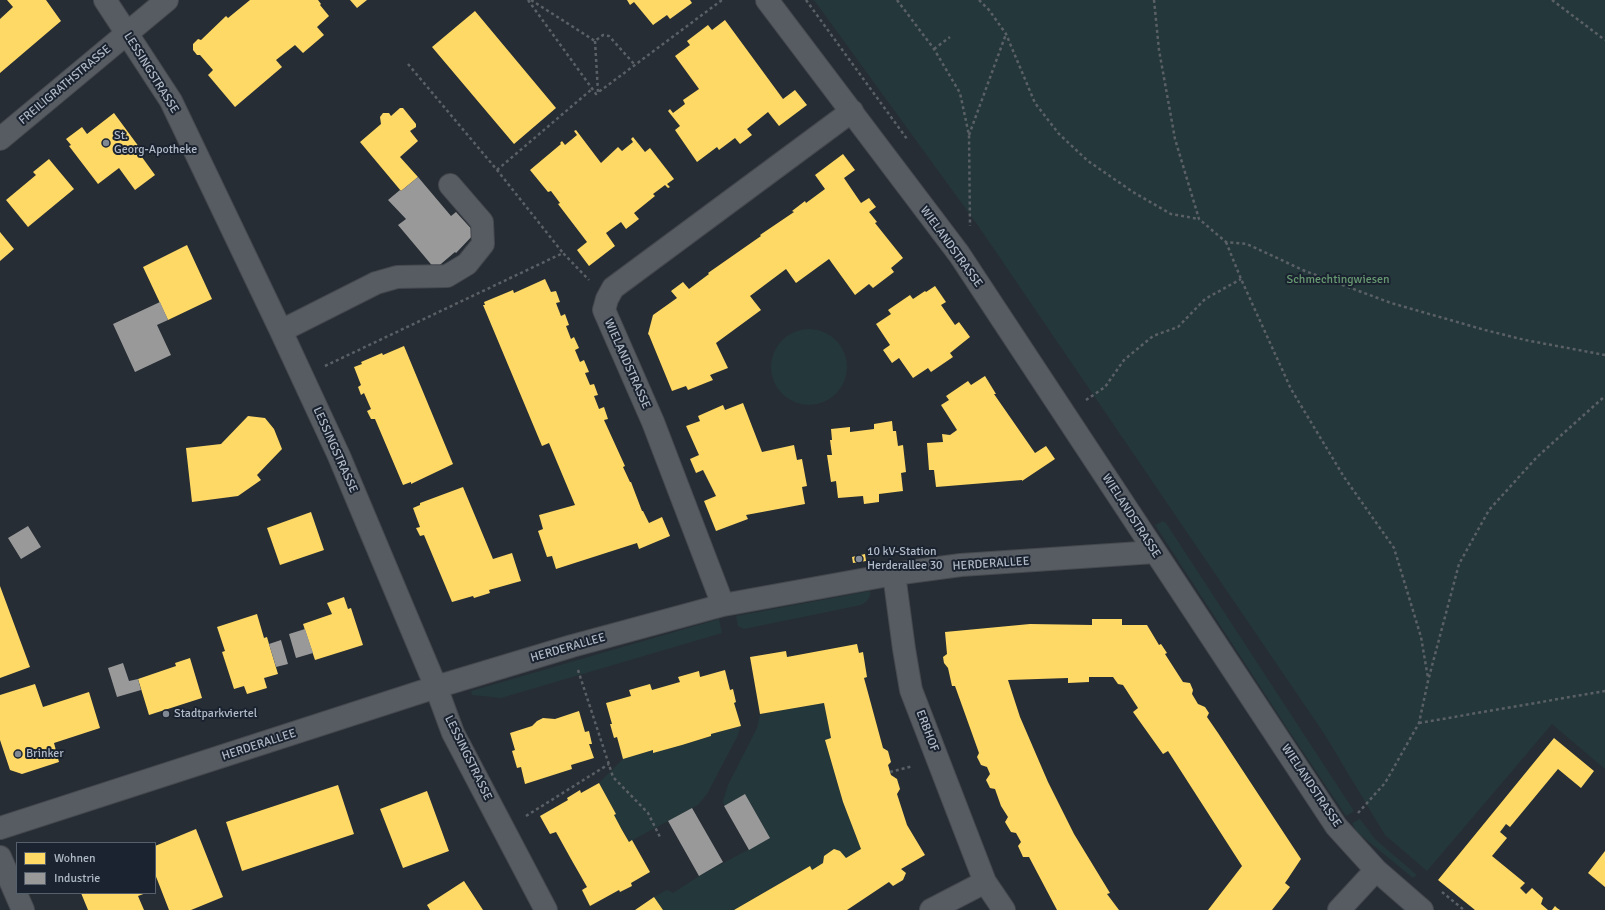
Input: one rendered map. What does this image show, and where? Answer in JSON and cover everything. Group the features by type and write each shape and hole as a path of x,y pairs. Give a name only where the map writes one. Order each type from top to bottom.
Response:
{"street":[{"name":"LESSINGSTRASSE","path":"105,0 171,101 339,456 436,688 453,733 546,910"},
{"name":"FREILIGRATHSTRASSE","path":"0,139 167,0"},
{"name":"WIELANDSTRASSE","path":"767,0 959,254 1336,826 1376,870 1422,910"},
{"path":"607,299 613,288 852,111"},
{"path":"281,331 376,283 397,277 447,276 467,264 483,244 482,222 450,185"},
{"name":"WIELANDSTRASSE","path":"607,299 604,310 653,422 723,605"},
{"name":"HERDERALLEE","path":"0,828 436,688 572,646 723,605 894,574 961,565 1155,552"},
{"name":"ERBHOF","path":"894,574 911,690 985,882 1004,910"},
{"path":"0,857 16,894"},
{"path":"1340,910 1376,870"},
{"path":"931,910 985,882"},
{"path":"16,894 23,910"}],"path":[{"path":"528,0 596,94 722,0"},
{"path":"531,0 595,41"},
{"path":"897,0 934,48 960,93 969,135 970,226 959,254"},
{"path":"979,0 989,10 1006,34 1035,103 1059,134 1088,160 1133,192 1171,214 1199,219 1226,242 1290,389 1344,477 1394,548 1421,637 1428,681"},
{"path":"1154,0 1159,50 1175,139 1199,219"},
{"path":"1552,0 1605,40"},
{"path":"969,135 1006,34"},
{"path":"595,41 603,35 609,36 635,64"},
{"path":"934,48 950,38"},
{"path":"595,41 598,92"},
{"path":"408,64 497,170 563,253 607,299"},
{"path":"497,170 592,89"},
{"path":"1226,242 1247,244 1305,271 1391,303 1525,340 1605,355"},
{"path":"302,377 563,253"},
{"path":"1086,400 1105,387 1124,360 1153,336 1178,327 1206,299 1241,279"},
{"path":"1336,826 1358,813 1385,783 1419,723 1428,681 1459,564 1489,510 1537,457 1605,396"},
{"path":"572,646 584,689 613,777 648,813 660,837"},
{"path":"1419,723 1605,691"},
{"path":"524,818 609,764"}],"green space":[{"name":"Schmechtingwiesen","path":"814,0 1605,0 1605,769 1552,724 1427,871 1385,835 1325,735 979,227"},
{"path":"802,329 816,329 830,335 841,346 847,360 847,374 844,382 836,394 830,399 816,405 802,405 788,399 777,388 771,374 771,360 777,346 788,335"},
{"path":"1163,521 1166,523 1354,811 1346,816 1287,728 1155,525"},
{"path":"870,591 870,596 866,602 861,605 744,629 738,626 736,616"},
{"path":"719,619 722,633 501,698 472,695 471,691"},
{"path":"824,703 831,738 825,740 843,802 861,849 846,858 834,849 824,856 823,863 812,870 809,866 734,910 663,910 654,897 667,890 673,893 699,876 770,838 745,794 724,806 723,801 728,785 757,728 760,714"},
{"path":"741,726 737,737 707,794 698,805 629,842 599,783 623,759 653,750 653,752 682,745 711,736 711,734"},
{"path":"1360,819 1375,839 1417,875 1413,878 1357,832 1352,823"}],"building: Wohnen":[{"path":"7,0 46,0 61,21 0,73 0,19 13,7"},
{"path":"250,0 318,0 329,16 317,27 324,35 303,53 295,45 276,60 282,67 235,107 208,75 213,70 200,55 197,55 193,50 193,44 198,39 201,40 226,16 228,18"},
{"path":"350,0 367,0 357,8"},
{"path":"627,0 690,0 692,3 670,19 667,15 653,25 634,2 630,5"},
{"path":"475,11 556,108 514,144 432,47"},
{"path":"725,20 783,99 795,90 807,105 779,126 768,112 747,129 752,135 740,144 735,138 719,150 717,147 697,162 675,130 680,126 668,111 670,109 673,113 685,104 683,100 699,89 675,56 690,45 687,41 708,25 712,30"},
{"path":"400,108 403,108 416,124 416,127 410,131 418,141 400,157 418,177 401,191 360,142 381,124 380,117 383,113 389,113 391,116"},
{"path":"114,113 142,151 139,153 155,175 135,190 119,168 98,184 69,146 71,145 66,139 82,127 87,134"},
{"path":"576,130 601,163 618,147 622,151 633,142 631,139 633,137 645,152 650,148 674,179 667,184 670,187 668,188 665,185 653,194 655,196 634,213 639,219 626,229 621,222 606,233 615,246 589,266 577,250 587,242 558,204 560,203 551,191 548,192 530,170 561,144 560,143 562,141 565,145 577,135 574,131"},
{"path":"843,154 855,170 844,178 861,203 869,198 876,207 869,212 877,222 875,223 903,258 891,268 894,272 873,288 869,284 855,295 829,259 796,283 786,269 750,296 761,310 716,343 728,368 710,375 713,380 688,390 686,386 672,391 648,334 653,315 677,298 671,291 683,282 689,289 709,274 708,273 794,212 792,211 805,201 806,203 825,189 815,175"},
{"path":"49,159 74,189 28,227 6,200 36,175 33,172"},
{"path":"0,232 14,249 0,261"},
{"path":"187,245 212,299 168,320 143,267"},
{"path":"545,279 551,292 556,291 560,302 556,303 561,316 565,314 569,325 566,326 571,339 574,337 579,348 575,350 580,362 584,360 589,372 585,373 590,385 594,384 598,395 594,396 599,409 604,407 608,419 604,420 625,466 623,467 631,482 642,511 649,523 662,517 670,536 639,549 637,543 556,569 552,556 547,557 538,531 543,529 539,515 575,505 549,443 542,446 483,305 485,305 484,302 513,290 514,293"},
{"path":"935,286 946,302 941,305 955,325 959,322 970,337 950,353 953,357 931,372 928,368 913,378 899,358 892,363 883,350 890,345 876,324 891,314 888,310 910,295 913,299"},
{"path":"404,346 453,464 411,484 411,482 403,485 375,419 371,419 367,411 371,409 364,393 361,395 358,387 361,385 354,367 362,364 361,362 382,353 383,355"},
{"path":"985,376 996,394 994,394 1035,453 1046,446 1055,459 1022,481 936,487 934,470 929,470 927,443 943,442 942,434 950,435 957,430 941,405 949,400 946,396 968,381 971,385"},
{"path":"743,403 762,452 794,445 797,460 802,459 807,486 802,487 805,504 746,515 748,519 716,531 704,501 716,496 703,470 696,473 690,459 699,455 686,426 700,421 698,416 723,405 725,410"},
{"path":"248,416 265,418 274,429 282,449 257,475 261,480 238,496 192,502 186,448 221,444"},
{"path":"892,421 893,431 896,431 898,446 903,445 906,472 901,473 903,491 879,494 879,502 864,504 863,496 838,498 836,481 831,482 827,455 832,455 830,440 832,440 831,429 850,427 850,432 874,429 874,424"},
{"path":"463,487 493,559 512,553 521,581 489,590 490,593 474,598 473,596 452,602 424,535 420,536 416,528 420,527 413,508 420,505 420,503"},
{"path":"311,512 324,550 280,565 267,528"},
{"name":"10 kV-Station Herderallee 30","path":"865,554 866,561 853,563 852,557"},
{"path":"0,586 30,667 0,678"},
{"path":"344,597 348,609 351,608 363,645 315,660 303,624 332,614 327,603"},
{"path":"257,614 264,638 267,637 278,674 264,678 267,688 247,694 244,686 234,689 222,652 225,651 217,627"},
{"path":"1092,619 1122,619 1122,625 1147,625 1159,645 1161,644 1167,653 1165,654 1183,682 1190,683 1193,690 1192,694 1198,704 1205,707 1209,713 1207,717 1301,859 1285,883 1290,887 1272,910 1208,910 1242,866 1168,751 1163,754 1133,712 1138,708 1123,685 1118,684 1113,677 1089,677 1089,682 1068,683 1068,678 1008,680 1020,717 1048,782 1074,834 1110,893 1107,894 1119,910 1057,910 1029,857 1023,857 1018,846 1021,842 1016,833 1011,832 1005,822 1008,817 1001,806 995,789 990,788 986,780 990,774 987,767 981,765 977,757 979,753 955,686 952,686 948,668 944,663 943,657 947,654 945,632 1030,624 1092,625"},
{"path":"857,644 859,653 863,652 867,677 864,678 883,748 888,751 891,762 888,765 891,775 897,779 900,789 897,794 907,825 925,855 901,869 906,873 903,880 893,886 889,882 847,910 734,910 810,866 812,870 823,863 824,856 834,849 840,851 846,858 861,849 843,802 825,740 831,738 824,703 760,714 750,657 786,651 787,657"},
{"path":"190,658 202,698 149,715 138,679 176,666 175,663"},
{"path":"725,670 730,690 733,689 736,702 734,703 741,726 711,734 711,736 682,745 653,753 653,750 623,759 617,737 614,738 606,703 631,696 629,690 650,684 652,690 680,682 678,677 699,671 700,677"},
{"path":"35,684 43,707 89,692 100,728 54,743 59,762 22,774 10,770 0,740 0,695"},
{"path":"579,711 585,732 589,731 592,744 589,744 594,758 571,765 572,769 525,784 521,767 517,768 512,751 515,750 510,733 532,726 543,718 555,719"},
{"path":"1554,738 1594,771 1581,788 1558,769 1510,827 1506,824 1500,832 1507,838 1492,856 1525,883 1520,888 1526,894 1532,888 1543,898 1541,904 1548,910 1475,910 1438,880"},
{"path":"599,783 616,814 614,815 622,830 629,842 632,840 650,872 631,883 632,886 620,892 619,890 590,906 582,890 587,887 556,832 550,834 540,816 568,800 567,798 580,790 581,793"},
{"path":"338,785 354,834 242,871 226,822"},
{"path":"427,791 449,851 403,868 380,809"},
{"path":"196,829 223,897 191,910 169,910 156,877 156,846"},
{"path":"1605,851 1605,887 1588,873"},
{"path":"464,881 483,910 430,910 427,905"},
{"path":"81,894 143,894 138,896 144,910 88,910"},
{"path":"654,897 663,910 635,910"},
{"path":"1555,906 1557,908 1560,910 1552,910"}],"building: Industrie":[{"path":"418,177 451,216 456,212 475,233 456,253 455,252 435,269 398,225 406,219 388,200"},
{"path":"160,302 168,320 157,325 171,355 135,372 113,324"},
{"path":"28,526 41,547 21,559 8,538"},
{"path":"305,629 313,653 296,658 289,634"},
{"path":"281,640 288,664 276,667 269,644"},
{"path":"123,663 129,681 138,679 141,690 117,697 108,668"},
{"path":"745,794 770,838 749,850 724,806"},
{"path":"692,808 723,862 699,876 668,821"}],"place":[{"name":"St. Georg-Apotheke","path":"106,143"},
{"name":"10 kV-Station Herderallee 30","path":"859,559"},
{"name":"Stadtparkviertel","path":"166,714"},
{"name":"Brinker","path":"18,754"}]}
